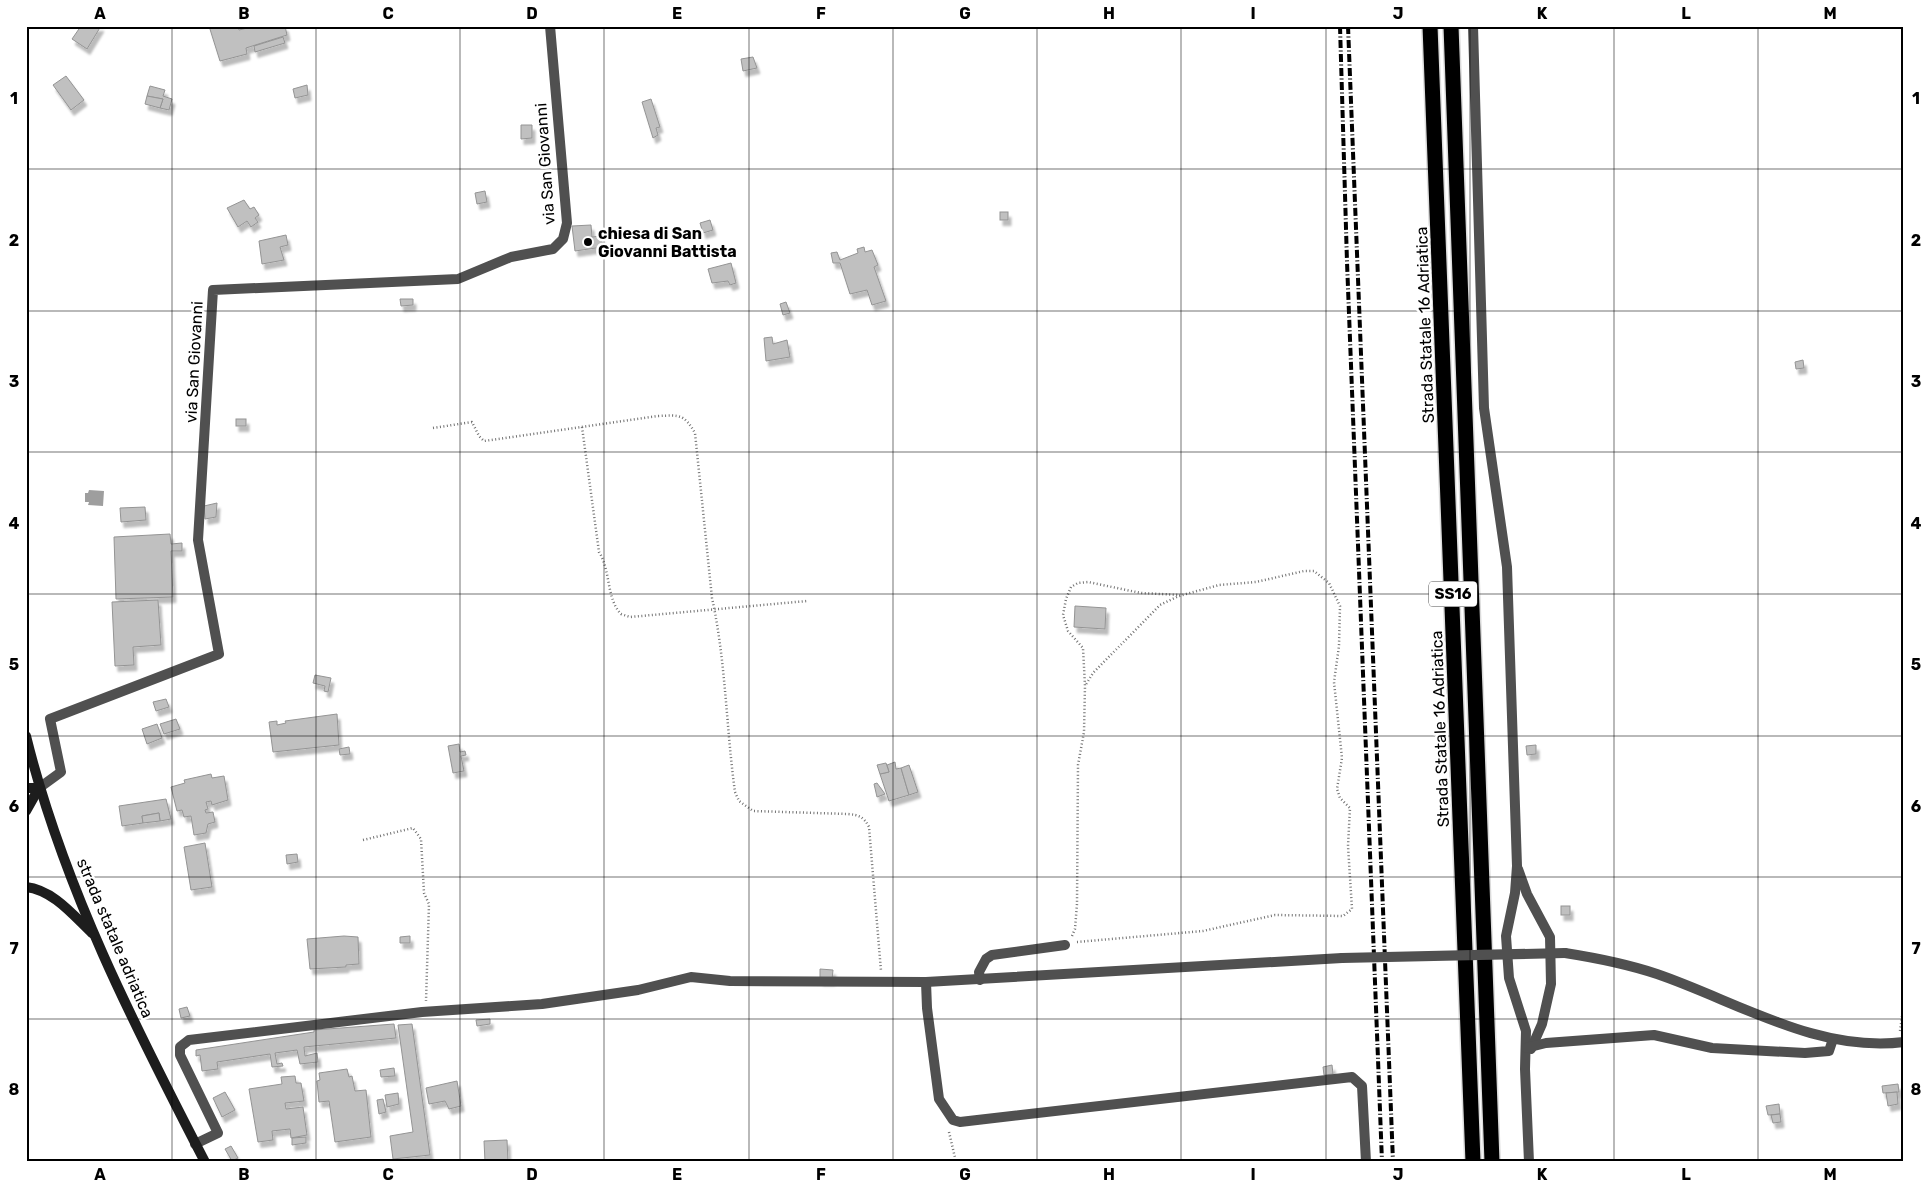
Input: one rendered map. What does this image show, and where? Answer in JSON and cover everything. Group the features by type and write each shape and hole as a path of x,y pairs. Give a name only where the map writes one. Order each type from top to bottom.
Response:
{"highway":[{"name":"Strada Statale 16 Adriatica","path":"1430,26 1473,1162"},
{"name":"SS16","path":"1451,26 1492,1162"}],"street":[{"name":"via San Giovanni","path":"39,788 61,772 50,719 219,654 198,540 213,290 458,279 511,257 553,249 563,239 567,223 550,26"},
{"path":"1473,26 1484,408 1507,567 1517,866 1515,893 1506,936 1509,978 1526,1031 1529,1047"},
{"name":"strada statale adriatica","path":"26,736 39,788 94,935 151,1059 205,1162"},
{"path":"26,788 39,788 26,811"},
{"path":"1517,866 1527,894 1550,937 1552,984 1542,1024 1529,1047 1525,1069 1529,1162"},
{"path":"26,887 34,888 61,903 94,935"},
{"path":"980,980 978,972 986,959 992,955 1064,945"},
{"path":"195,1144 218,1133 180,1055 180,1047 189,1040 426,1012 542,1004 638,990 691,977 730,981 926,982 1342,958 1565,953 1616,961 1650,972 1806,1032 1860,1044 1901,1042"},
{"path":"926,982 927,1008 940,1099 953,1120 960,1122 1352,1077 1362,1086 1366,1162"},
{"path":"1529,1047 1546,1043 1654,1035 1712,1048 1805,1053 1829,1051 1833,1039"}],"path":[{"path":"433,428 472,422 479,436 484,441 678,415 686,419 695,433 714,610 718,620 733,776 737,796 745,808 753,812 848,814 858,815 865,819 869,828 882,982"},
{"path":"582,427 599,552 603,559 616,610 621,614 630,617 807,601"},
{"path":"1064,945 1091,939 1203,931 1276,915 1344,916 1352,909 1348,846 1350,808 1340,798 1337,789 1342,758 1334,682 1339,646 1340,606 1336,594 1329,583 1314,570 1256,582 1219,585 1184,594 1160,605 1093,673 1085,686"},
{"path":"1064,945 1075,929 1078,774 1084,732 1085,686 1083,648 1068,631 1063,615 1066,599 1071,587 1078,583 1088,582 1141,593 1184,594"},
{"path":"363,840 413,828 421,839 424,893 429,904 426,1012"},
{"path":"1901,1042 1904,1002"}],"shaded area":[{"path":"89,490 104,491 103,506 88,505 89,502 85,502 85,493 88,493"}],"building":[{"path":"81,26 101,26 87,49 72,39"},
{"path":"209,26 238,26 239,30 247,28 246,26 285,26 287,35 246,48 247,54 220,61"},
{"path":"283,37 285,43 255,52 254,46"},
{"path":"753,57 757,68 743,71 741,59"},
{"path":"66,76 84,100 71,110 53,85"},
{"path":"307,85 308,95 295,98 293,89"},
{"path":"150,86 165,90 163,96 172,99 169,110 160,108 163,99 147,96"},
{"path":"147,96 163,99 160,108 145,104"},
{"path":"651,99 660,127 656,128 658,135 653,138 642,102"},
{"path":"521,125 532,125 532,138 521,139"},
{"path":"485,191 487,202 477,204 475,193"},
{"path":"244,200 250,209 254,207 259,215 255,218 258,222 251,227 247,221 238,227 227,208"},
{"path":"1000,212 1008,212 1008,220 1000,220"},
{"path":"710,220 713,230 703,233 700,223"},
{"name":"chiesa di San Giovanni Battista","path":"591,225 592,237 601,236 603,247 575,251 572,226"},
{"path":"286,235 288,245 280,247 284,260 262,264 259,241"},
{"path":"864,247 865,252 872,250 878,265 874,267 886,301 872,305 867,290 850,294 840,263 833,263 831,253 837,252 840,260 858,253 857,249"},
{"path":"731,263 736,283 730,285 728,281 712,283 708,269"},
{"path":"400,299 413,299 413,305 401,306"},
{"path":"786,302 790,313 783,315 780,304"},
{"path":"772,337 773,344 787,340 790,357 766,361 764,338"},
{"path":"1803,360 1804,368 1796,369 1795,362"},
{"path":"236,419 246,419 246,426 236,426"},
{"path":"217,503 216,517 205,519 204,506"},
{"path":"145,507 146,520 121,522 120,508"},
{"path":"170,534 171,544 182,543 182,551 171,551 173,597 116,599 114,537"},
{"path":"158,600 161,645 133,647 134,665 115,666 112,602"},
{"path":"1075,606 1106,608 1105,629 1074,627"},
{"path":"315,675 331,678 328,692 324,691 325,686 313,683"},
{"path":"166,699 169,707 156,711 153,702"},
{"path":"337,714 339,745 273,752 269,722 277,721 277,725 286,723 285,721"},
{"path":"176,719 180,729 164,734 160,724"},
{"path":"157,724 162,738 147,744 142,729"},
{"path":"459,744 460,752 465,751 466,755 461,756 464,771 453,773 448,746"},
{"path":"1536,745 1536,754 1527,755 1526,746"},
{"path":"349,747 350,754 340,755 339,749"},
{"path":"895,762 896,769 901,768 909,795 889,801 880,774 889,772 887,765"},
{"path":"886,763 889,772 880,774 877,765"},
{"path":"909,765 918,792 909,795 901,768"},
{"path":"211,774 212,778 224,776 228,800 212,805 211,801 206,802 208,809 205,810 206,813 213,812 215,822 208,824 206,833 194,835 191,816 184,817 182,810 177,811 171,787 185,783 184,780"},
{"path":"877,783 885,794 877,797 874,784"},
{"path":"166,799 171,819 160,821 159,813 142,816 143,823 122,826 119,806"},
{"path":"159,813 160,821 143,823 142,816"},
{"path":"205,843 212,887 191,890 184,847"},
{"path":"297,854 298,862 287,864 286,855"},
{"path":"1561,906 1570,906 1570,915 1561,915"},
{"path":"344,936 358,937 359,964 346,965 346,967 310,969 307,939"},
{"path":"410,936 410,943 400,943 400,937"},
{"path":"820,969 833,970 832,980 820,980"},
{"path":"187,1007 190,1016 181,1018 179,1009"},
{"path":"490,1019 490,1024 477,1026 476,1020"},
{"path":"394,1024 396,1038 304,1047 305,1056 317,1053 318,1062 300,1064 297,1050 275,1053 277,1064 282,1063 283,1066 272,1067 270,1054 217,1062 218,1069 202,1071 200,1055 196,1056 196,1050 314,1032 314,1030"},
{"path":"412,1024 430,1155 393,1159 390,1136 413,1132 398,1025"},
{"path":"1332,1065 1333,1074 1324,1075 1323,1067"},
{"path":"394,1068 395,1076 381,1077 380,1070"},
{"path":"347,1069 349,1077 352,1076 355,1091 366,1090 371,1137 335,1142 329,1101 319,1102 317,1081 320,1080 319,1073"},
{"path":"295,1076 296,1083 301,1083 304,1101 285,1103 286,1109 303,1107 307,1135 291,1138 290,1129 272,1131 273,1140 258,1142 249,1089 282,1084 281,1077"},
{"path":"457,1081 461,1106 449,1109 445,1101 429,1104 426,1088"},
{"path":"1898,1084 1899,1092 1883,1093 1882,1086"},
{"path":"225,1092 235,1110 222,1117 213,1098"},
{"path":"1897,1092 1898,1104 1888,1106 1886,1093"},
{"path":"398,1093 399,1104 387,1107 385,1095"},
{"path":"383,1099 386,1112 379,1114 377,1100"},
{"path":"1779,1104 1780,1114 1768,1115 1766,1106"},
{"path":"1780,1114 1781,1122 1773,1123 1771,1115"},
{"path":"306,1137 306,1143 292,1145 292,1138"},
{"path":"507,1140 508,1162 485,1162 484,1141"},
{"path":"231,1146 238,1158 232,1161 225,1149"}],"railway":[{"path":"1340,26 1347,262 1382,1162"},
{"path":"1348,26 1393,1162"}],"place":[{"name":"chiesa di San Giovanni Battista","path":"588,242"}]}
